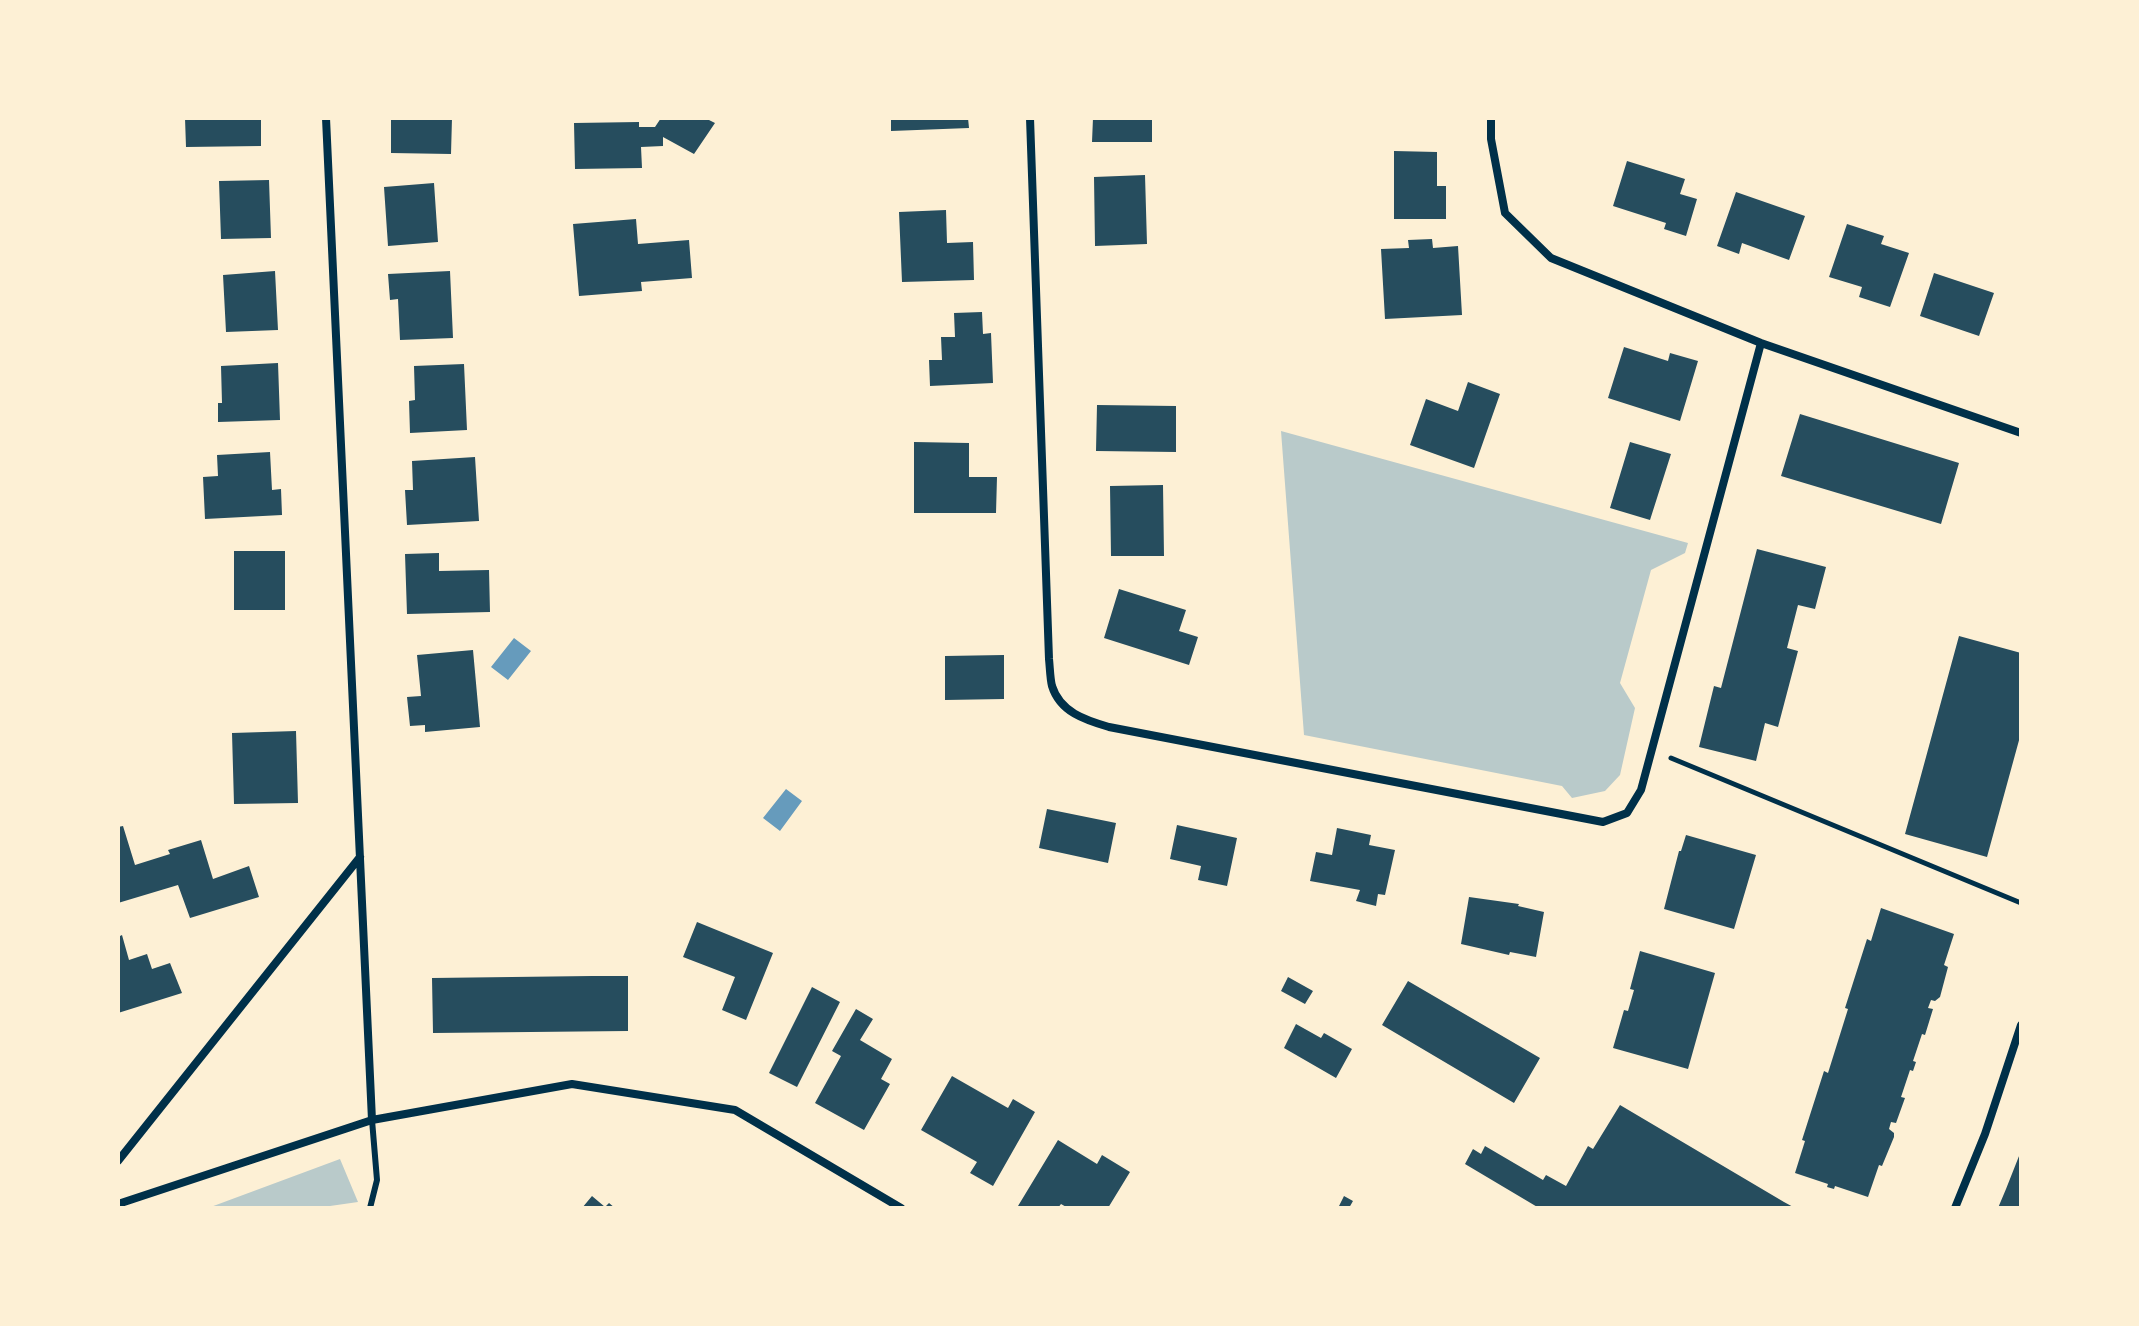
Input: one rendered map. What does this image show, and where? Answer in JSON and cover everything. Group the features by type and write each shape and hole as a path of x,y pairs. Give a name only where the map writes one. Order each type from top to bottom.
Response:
{"street":[{"path":"326,118 372,1120"},
{"path":"1030,118 1052,686 1062,705 1081,718 1109,727 1603,822 1627,813 1641,790 1761,343"},
{"path":"1491,118 1491,139 1505,213 1551,258 1761,343 2021,433"},
{"path":"118,1161 361,856"},
{"path":"1955,1208 1985,1134 2021,1025"},
{"path":"118,1204 372,1120 572,1084 735,1110 901,1208"}],"lane":[{"path":"370,1208 377,1180 372,1120"}],"path":[{"path":"1652,750 2021,903"}],"shaded area":[{"path":"1281,431 1688,543 1685,553 1651,570 1620,683 1635,708 1620,775 1605,791 1572,798 1562,786 1304,735"},
{"path":"340,1159 358,1202 316,1208 208,1208"}],"water":[{"path":"514,638 531,651 508,680 491,667"},
{"path":"786,789 802,801 780,831 763,818"}],"building":[{"path":"185,118 261,119 261,146 186,147"},
{"path":"391,118 452,118 451,154 391,153"},
{"path":"661,118 705,118 715,123 694,154 663,137 663,146 641,147 642,168 575,169 574,123 639,122 639,127 655,127"},
{"path":"891,118 968,118 969,128 891,131"},
{"path":"1093,118 1152,118 1152,142 1092,142"},
{"path":"1394,151 1437,152 1437,186 1446,186 1446,219 1394,219"},
{"path":"1627,161 1685,179 1680,194 1697,199 1686,236 1664,229 1666,223 1613,206"},
{"path":"1145,175 1147,244 1095,246 1094,177"},
{"path":"269,180 271,238 221,239 219,181"},
{"path":"434,183 438,242 388,246 384,187"},
{"path":"1736,192 1805,216 1789,260 1742,243 1739,254 1717,246"},
{"path":"946,210 947,243 973,242 974,280 902,282 899,212"},
{"path":"636,219 638,244 689,240 692,278 641,282 642,291 579,296 573,224"},
{"path":"1847,224 1884,236 1881,244 1909,253 1890,307 1859,297 1862,287 1829,277"},
{"path":"1432,239 1433,248 1458,246 1462,315 1385,319 1381,249 1409,248 1408,240"},
{"path":"275,271 278,330 226,332 223,275"},
{"path":"450,271 453,338 400,340 398,299 390,300 388,274"},
{"path":"1934,273 1994,293 1979,336 1920,316"},
{"path":"982,312 983,334 991,333 993,383 930,386 929,360 942,360 941,337 955,337 954,313"},
{"path":"1624,347 1668,361 1670,353 1698,361 1680,421 1608,398"},
{"path":"278,363 280,420 218,422 218,403 222,403 221,366"},
{"path":"464,364 467,430 410,433 409,401 415,400 414,366"},
{"path":"1468,382 1500,394 1474,468 1410,445 1426,399 1458,411"},
{"path":"1097,405 1176,406 1176,452 1096,451"},
{"path":"1800,414 1959,463 1941,524 1781,476"},
{"path":"914,442 969,443 969,477 997,477 996,513 914,513"},
{"path":"1630,442 1671,454 1650,520 1610,508"},
{"path":"270,452 272,490 281,489 282,515 205,519 203,477 218,476 217,455"},
{"path":"475,457 479,521 407,525 405,490 413,490 412,461"},
{"path":"1163,485 1164,556 1111,556 1110,486"},
{"path":"1757,549 1826,567 1815,609 1798,605 1787,648 1798,651 1778,727 1765,723 1756,761 1699,747 1714,686 1721,688"},
{"path":"234,551 285,551 285,610 234,610"},
{"path":"439,553 439,571 489,570 490,612 407,614 405,554"},
{"path":"1119,589 1186,610 1179,631 1198,637 1189,665 1104,638"},
{"path":"1959,636 2021,653 2021,733 1987,857 1905,834"},
{"path":"473,650 480,727 425,732 425,725 410,726 407,697 421,696 417,655"},
{"path":"1004,655 1004,699 945,700 945,656"},
{"path":"296,731 298,803 234,804 232,733"},
{"path":"1047,809 1116,823 1108,863 1039,848"},
{"path":"1177,825 1237,838 1227,886 1198,880 1201,866 1170,859"},
{"path":"123,826 135,865 201,840 213,879 249,866 259,897 190,918 178,885 118,903 118,827"},
{"path":"1337,828 1371,835 1369,845 1395,850 1385,895 1378,894 1376,906 1356,901 1360,890 1310,881 1316,852 1332,855"},
{"path":"1686,835 1756,855 1734,929 1664,909"},
{"path":"1469,897 1519,904 1544,912 1536,957 1510,952 1509,955 1461,944"},
{"path":"1881,908 1954,934 1944,965 1948,967 1940,997 1931,1000 1928,1008 1933,1009 1901,1097 1905,1098 1896,1123 1891,1122 1889,1129 1894,1137 1882,1166 1879,1165 1868,1197 1835,1186 1834,1189 1827,1187 1828,1184 1795,1173 1824,1071 1828,1073 1867,939 1871,941"},
{"path":"697,922 773,953 746,1020 722,1010 735,977 683,957"},
{"path":"122,935 129,960 147,954 152,969 170,963 182,993 118,1013 118,937"},
{"path":"1640,951 1715,973 1688,1069 1613,1048 1624,1010 1628,1011 1634,990 1630,989"},
{"path":"628,976 628,1031 433,1033 432,978"},
{"path":"1288,977 1313,991 1305,1004 1281,991"},
{"path":"1408,981 1540,1058 1514,1103 1382,1025"},
{"path":"812,987 840,1002 797,1087 769,1073"},
{"path":"856,1009 873,1019 860,1040 892,1059 881,1079 890,1084 864,1130 815,1103 841,1056 832,1051"},
{"path":"1296,1024 1321,1038 1324,1033 1352,1049 1336,1078 1284,1048"},
{"path":"952,1076 1008,1108 1013,1099 1035,1112 993,1186 970,1173 977,1162 921,1130"},
{"path":"1620,1105 1795,1208 1539,1208 1465,1164 1473,1149 1481,1154 1485,1146 1543,1180 1546,1175 1566,1186 1588,1146 1593,1149"},
{"path":"1058,1140 1097,1164 1102,1155 1130,1172 1108,1208 1068,1208 1061,1204 1058,1208 1018,1206"},
{"path":"2021,1151 2021,1208 1998,1208 2006,1189"},
{"path":"592,1196 605,1207 609,1203 615,1208 582,1208"},
{"path":"1344,1196 1353,1201 1349,1208 1338,1208"}]}
